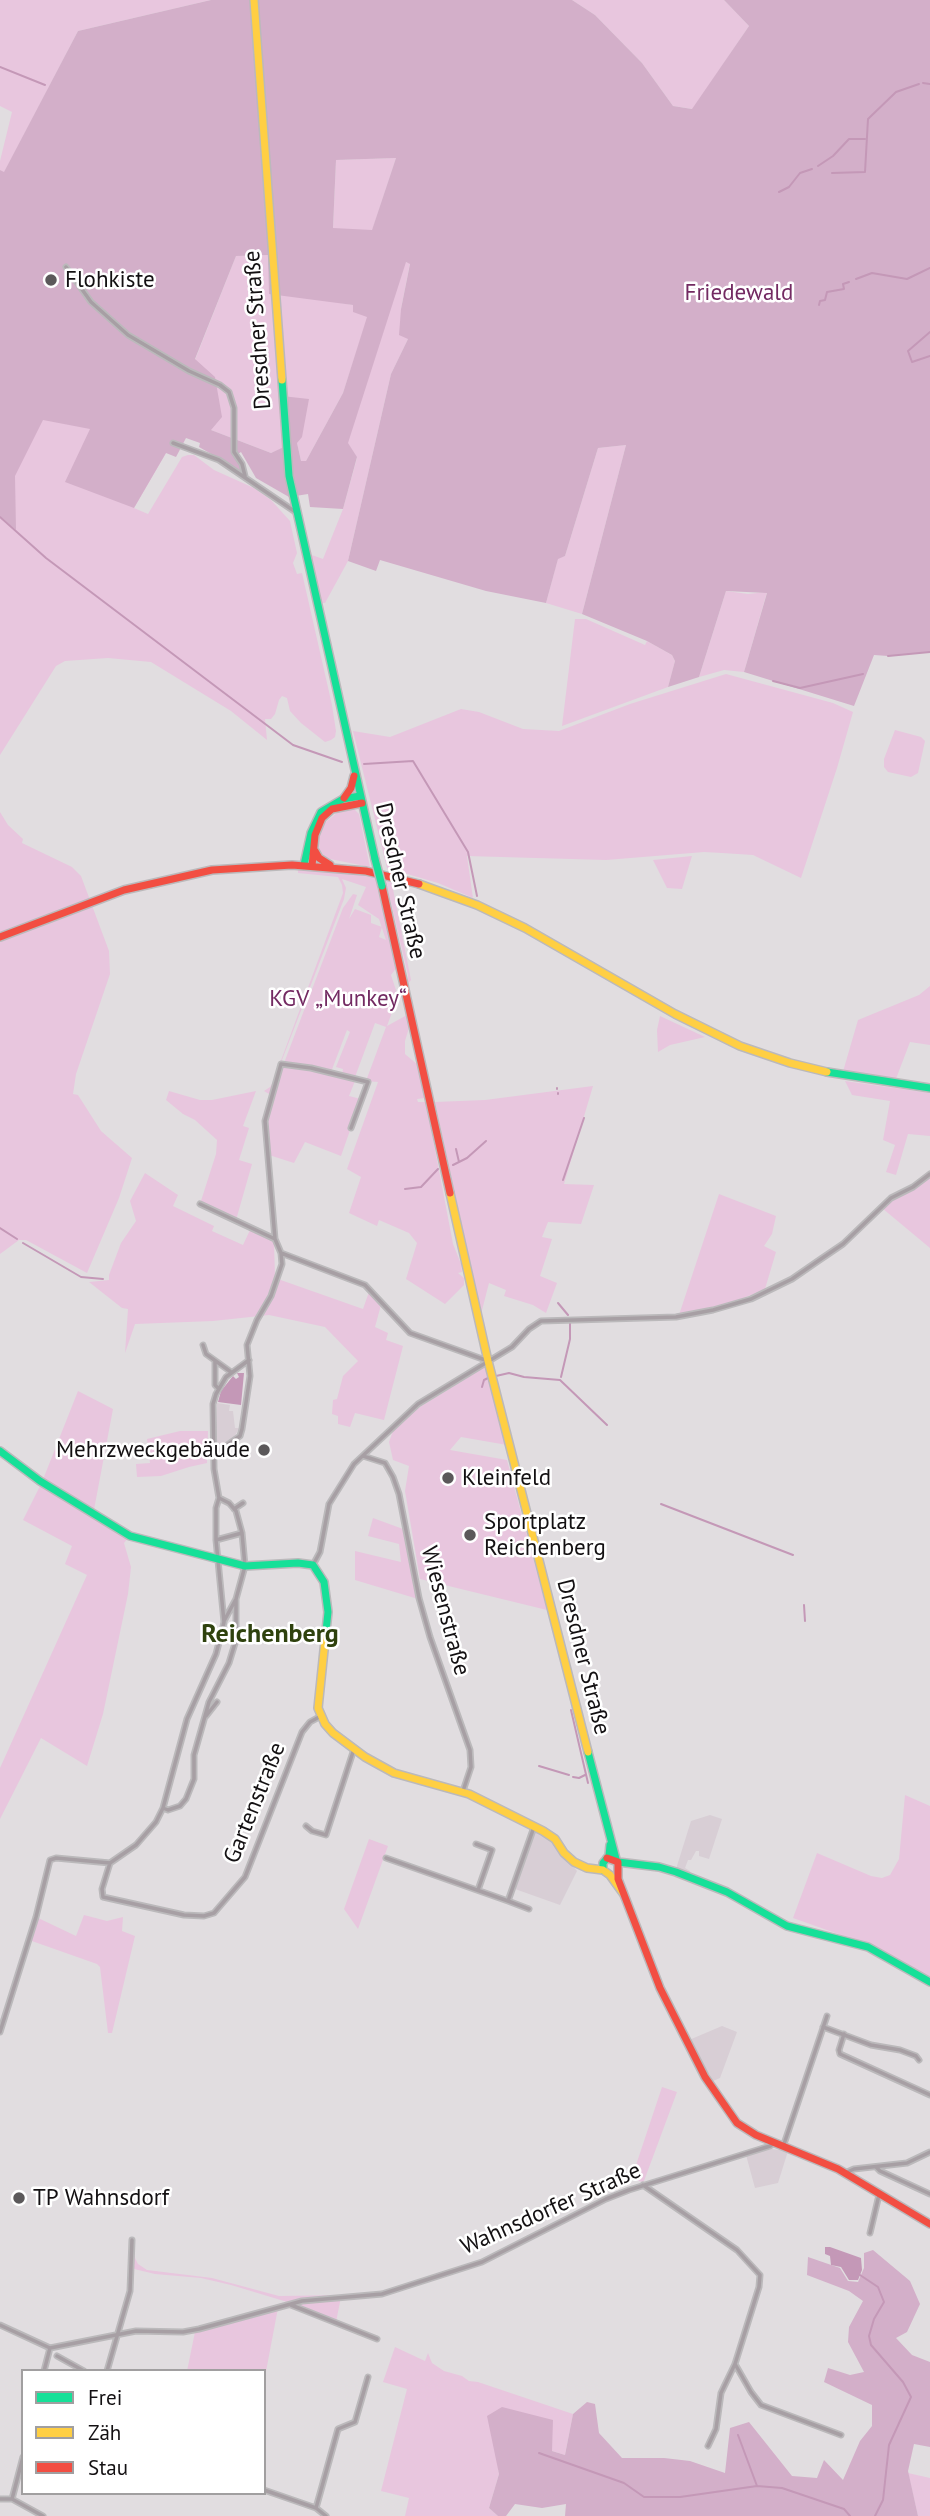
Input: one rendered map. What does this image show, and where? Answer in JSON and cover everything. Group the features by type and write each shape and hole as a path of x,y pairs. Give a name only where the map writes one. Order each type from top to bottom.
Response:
{"main road":[{"name":"Dresdner Straße","path":"254,0 287,462 296,513 488,1361 609,1839 612,1866 665,1997 713,2090 737,2123 756,2135 845,2173 930,2224"},
{"path":"343,799 352,788 353,766"},
{"path":"308,865 311,833 326,807 343,799 361,799"},
{"path":"308,865 317,828 327,813 361,799"},
{"path":"313,845 316,855 332,867"},
{"path":"0,937 106,896 212,870 264,865 308,865 366,871 414,882 477,905 525,928 675,1014 753,1050 842,1075 930,1088"},
{"path":"0,1451 25,1471 121,1533 217,1556 245,1566 298,1563 313,1565 324,1582 328,1612 318,1702 321,1716 333,1733 394,1773 463,1791 549,1834 569,1859 580,1865 659,1867 727,1892 787,1926 875,1950 930,1982"}],"street":[{"path":"66,267 92,302 128,335 189,371 220,385 229,393 233,398 234,408 234,452 242,464 245,476"},
{"path":"173,443 202,452 245,476 296,513"},
{"path":"213,1455 235,1439 242,1429 250,1376 248,1338 275,1286 282,1264 275,1239 265,1121 282,1064 317,1069 368,1082 351,1128"},
{"path":"313,1565 320,1552 329,1504 354,1464 418,1404 512,1347 529,1329 548,1320 676,1317 713,1310 751,1298 792,1279 818,1261 842,1244 891,1198 913,1187 930,1174"},
{"path":"200,1204 275,1239"},
{"path":"281,1253 365,1285 410,1333 488,1361"},
{"path":"203,1345 206,1354 232,1372"},
{"path":"224,1622 216,1540 216,1508 219,1497 214,1477 213,1404 219,1389 232,1372 248,1360"},
{"path":"215,1361 215,1384 219,1389"},
{"name":"Wiesenstraße","path":"363,1456 384,1462 399,1494 423,1611 470,1749 471,1767 463,1791"},
{"path":"0,2032 36,1917 50,1860 56,1858 110,1863 136,1845 156,1822 163,1808 187,1719 216,1654 224,1622 236,1599 245,1566 242,1533 234,1509 219,1497"},
{"path":"234,1509 243,1503"},
{"path":"216,1540 242,1533"},
{"path":"163,1808 168,1810 180,1806 186,1799 194,1779 194,1755 205,1718 214,1689 229,1663 236,1640 236,1599"},
{"path":"205,1718 218,1702"},
{"name":"Gartenstraße","path":"110,1863 102,1889 103,1897 184,1915 204,1916 214,1913 245,1877 302,1732 310,1722 321,1716"},
{"path":"306,1826 326,1835 354,1749"},
{"path":"508,1901 534,1827"},
{"path":"476,1844 492,1850 478,1890"},
{"path":"386,1858 529,1909"},
{"path":"783,2147 827,2016"},
{"path":"823,2027 871,2045 900,2050 916,2056 919,2060"},
{"path":"844,2034 840,2054 930,2095"},
{"name":"Wahnsdorfer Straße","path":"50,2348 117,2334 191,2331 289,2304 382,2294 482,2262 606,2199 774,2143"},
{"path":"845,2173 854,2169 907,2163 930,2152"},
{"path":"876,2167 930,2194"},
{"path":"643,2185 726,2242 758,2269 761,2280 736,2364 721,2393 716,2429 708,2446"},
{"path":"870,2233 879,2195"},
{"path":"108,2369 130,2291 132,2240"},
{"path":"289,2304 377,2339"},
{"path":"0,2325 50,2348 45,2369"},
{"path":"57,2356 80,2369"},
{"path":"736,2364 761,2405 841,2435"},
{"path":"316,2508 338,2429 355,2422 368,2377"},
{"path":"12,2499 21,2465"},
{"path":"266,2491 316,2508 326,2516"},
{"path":"0,2500 12,2499 43,2516"},
{"path":"33,2510 36,2516"}],"shaded area":[{"path":"237,1373 244,1373 241,1405 218,1402 221,1391 233,1376 236,1379 239,1377"},
{"path":"217,1403 230,1405 229,1411 233,1411 235,1428 239,1428 235,1436 217,1451 215,1449"},
{"path":"710,1815 722,1819 709,1859 699,1856 699,1851 696,1851 685,1868 691,1875 676,1869 691,1821"},
{"path":"534,1832 547,1836 577,1871 560,1905 515,1889"},
{"path":"722,2026 737,2032 720,2078 713,2081 689,2040"},
{"path":"772,2149 788,2151 778,2183 755,2188 746,2155"},
{"path":"825,2247 861,2258 862,2270 858,2280 849,2280 841,2267 831,2265 830,2256 825,2254"}],"green space":[{"path":"0,0 211,0 78,31 4,173 0,170 0,161 12,112 0,106"},
{"name":"Friedewald","path":"211,0 572,0 595,15 642,63 673,106 692,109 749,26 724,0 930,0 930,652 874,655 854,706 744,672 767,593 726,591 699,677 668,687 675,661 672,655 647,641 582,614 626,445 598,448 565,556 558,559 546,603 486,591 380,560 376,571 348,561 391,374 408,339 399,335 410,264 406,262 348,443 357,457 343,509 310,507 308,494 289,497 256,478 241,452 235,456 241,464 241,471 199,447 200,443 186,438 176,457 166,453 134,508 65,482 90,429 43,420 15,476 16,530 0,516 0,170 4,172 78,31","holes":["396,158 372,230 333,228 336,160","268,255 269,294 353,305 353,312 367,317 343,393 306,461 301,461 297,443 302,437 309,399 282,396 286,446 271,453 211,430 222,417 215,377 195,359 236,256"]},
{"path":"572,0 724,0 749,26 693,109 673,106 642,63 595,15"},
{"path":"396,158 372,231 333,229 336,160"},
{"path":"0,238 166,453 134,508 148,514 182,457 194,455 214,470 254,488 271,500 290,521 297,553 293,563 297,574 302,573 332,705 336,731 331,740 325,742 301,723 290,711 287,698 282,696 275,714 271,719 265,719 267,740 231,711 151,662 108,658 65,661 56,666 0,755"},
{"path":"268,255 318,299 353,305 368,317 343,393 306,461 301,461 297,443 271,453 211,430 195,360 236,256"},
{"path":"405,262 410,263 401,309 408,339 391,374 348,561 325,603 322,603 309,554 323,559 343,509 357,458 347,443"},
{"path":"626,445 582,614 546,603 558,558 565,556 598,448"},
{"path":"726,591 748,594 767,592 744,672 724,670 699,677"},
{"path":"575,619 586,619 645,645 647,641 672,655 675,661 668,687 562,726"},
{"path":"726,674 833,703 853,712 801,878 753,855 704,852 606,860 467,856 473,898 438,883 387,868 353,731 390,737 461,709 479,712 523,729 559,731 630,704"},
{"path":"895,730 921,737 925,741 918,773 911,777 888,772 884,767 884,759"},
{"path":"355,810 359,814 370,867 330,859 319,849 318,835 322,825 338,812"},
{"path":"0,812 8,825 23,839 22,843 72,867 81,876 109,951 110,974 76,1074 73,1094 78,1095 101,1131 132,1158 119,1198 87,1273 26,1240 19,1240 0,1254"},
{"path":"692,856 682,889 667,888 653,860"},
{"name":"KGV „Munkey“","path":"298,869 341,871 391,879 411,980 407,985 408,975 387,886 377,887 397,967 391,975 398,996 387,1026 407,1015 409,1028 405,1054 418,1065 425,1098 417,1099 418,1102 426,1102 453,1244 461,1264 462,1272 458,1273 464,1278 464,1285 445,1304 406,1279 417,1243 409,1233 379,1220 377,1226 349,1213 361,1177 347,1169 378,1082 366,1081 386,1027 375,1023 355,1077 342,1074 343,1069 336,1067 350,1032 347,1030 331,1072 284,1063 343,908 353,894 357,895 349,919 355,909 371,915 371,923 382,927 379,919 358,905 366,887 342,879 346,888 344,899 272,1092 269,1094 264,1091 273,1082 343,893 338,877 298,873","holes":["382,928 386,940 379,937"]},
{"path":"930,986 930,1045 910,1042 894,1084 842,1075 858,1020 919,995"},
{"path":"660,1016 705,1037 670,1045 658,1052 657,1030"},
{"path":"288,1066 355,1081 349,1096 361,1099 341,1156 305,1142 294,1163 269,1155 267,1118 281,1069"},
{"path":"845,1081 930,1093 930,1136 908,1134 896,1175 886,1172 895,1145 883,1140 890,1101 852,1095"},
{"path":"593,1086 564,1184 594,1185 581,1224 548,1222 542,1237 552,1239 540,1276 557,1283 546,1313 533,1305 504,1296 506,1290 489,1283 481,1314 435,1102 485,1100"},
{"path":"169,1091 200,1100 212,1100 256,1091 243,1126 249,1128 239,1160 252,1164 236,1220 200,1204 216,1154 217,1140 195,1120 166,1100"},
{"path":"145,1173 178,1195 173,1206 214,1226 212,1231 243,1245 250,1230 274,1242 275,1278 363,1309 369,1292 381,1305 375,1327 388,1333 386,1340 403,1346 384,1420 355,1413 350,1427 338,1424 338,1416 332,1414 333,1400 337,1399 343,1376 358,1361 325,1327 269,1315 213,1321 135,1324 125,1353 128,1309 122,1308 89,1282 109,1280 121,1243 136,1221 130,1201"},
{"path":"930,1174 930,1248 882,1208 893,1197 910,1189"},
{"path":"719,1194 776,1216 772,1234 764,1246 776,1252 765,1289 734,1302 679,1315"},
{"name":"Sportplatz Reichenberg","path":"487,1368 507,1445 461,1437 450,1450 507,1460 547,1610 420,1579 405,1491 409,1466 393,1460 389,1442 394,1428 415,1410"},
{"path":"78,1391 113,1409 93,1515 130,1536 124,1543 131,1567 128,1594 103,1714 87,1766 41,1738 0,1819 0,1768 87,1575 65,1564 72,1546 23,1520 42,1482"},
{"path":"180,1431 208,1431 207,1463 161,1476 137,1477 136,1464 150,1463 147,1439"},
{"path":"373,1518 403,1529 418,1599 355,1580 355,1551 401,1562 399,1544 368,1536"},
{"path":"905,1795 930,1806 930,1980 872,1946 793,1918 817,1853 871,1876 882,1878 890,1875 899,1859"},
{"path":"369,1839 388,1846 358,1929 344,1909"},
{"path":"84,1915 107,1921 123,1917 122,1931 135,1936 112,2033 108,2033 100,1967 29,1940 36,1917 76,1936"},
{"path":"662,2087 677,2092 642,2182 634,2179 633,2174"},
{"path":"129,2243 134,2243 138,2264 147,2270 212,2278 279,2296 350,2295 341,2297 336,2322 284,2301 231,2285 130,2268"},
{"path":"873,2250 910,2281 920,2304 907,2332 896,2338 912,2355 930,2362 930,2447 914,2444 908,2471 918,2516 565,2516 566,2504 542,2508 515,2504 506,2516 498,2516 489,2508 499,2474 487,2416 502,2407 553,2420 552,2451 565,2455 573,2414 587,2402 595,2404 599,2433 622,2458 690,2461 725,2473 730,2428 749,2422 792,2476 817,2478 824,2460 843,2480 860,2441 872,2426 872,2405 824,2382 828,2368 850,2375 864,2372 848,2342 849,2327 863,2301 849,2291 807,2275 808,2257 840,2268 848,2281 858,2282 864,2268 864,2253"},
{"path":"278,2308 266,2371 266,2369 187,2369 195,2332"},
{"path":"395,2347 425,2361 428,2353 432,2363 444,2371 573,2414 565,2455 552,2451 497,2458 499,2474 489,2508 498,2516 405,2516 409,2498 381,2491 407,2389 383,2382"},
{"path":"908,2473 930,2478 930,2516 918,2516"}],"waterway":[{"path":"0,67 45,85"},
{"path":"923,83 930,84"},
{"path":"832,173 865,172 868,119 896,92 919,84"},
{"path":"818,166 833,156 849,139 865,139"},
{"path":"779,192 789,187 800,173 812,169"},
{"path":"856,279 872,273 907,279 930,268"},
{"path":"819,305 820,301 825,300 827,292 844,289 843,284 849,282"},
{"path":"930,332 908,351 912,362 930,356"},
{"path":"0,517 46,558 293,745 342,762"},
{"path":"888,656 930,652"},
{"path":"773,681 800,688 863,674"},
{"path":"364,764 413,761 468,852 477,896"},
{"path":"563,1180 584,1118"},
{"path":"453,1165 467,1158 486,1141"},
{"path":"456,1149 459,1162"},
{"path":"405,1189 421,1187 438,1169"},
{"path":"0,1228 17,1239"},
{"path":"23,1243 81,1277 103,1279"},
{"path":"558,1303 568,1315"},
{"path":"561,1377 570,1339 570,1323"},
{"path":"496,1376 509,1373 560,1380 607,1425"},
{"path":"482,1387 484,1380 488,1378"},
{"path":"661,1504 793,1555"},
{"path":"804,1605 805,1621"},
{"path":"571,1710 588,1783"},
{"path":"539,1766 569,1775"},
{"path":"573,1777 585,1775"},
{"path":"860,2275 878,2287 884,2302 874,2319 869,2336 871,2345 903,2382 911,2397 889,2445 883,2500 875,2516"},
{"path":"738,2435 757,2486 782,2488 844,2509 850,2516"},
{"path":"539,2453 624,2483 644,2497 680,2497 757,2486"}],"traffic: fast":[{"path":"282,380 289,476 375,859"},
{"path":"304,865 311,833 321,812 343,799 360,796"},
{"path":"375,859 382,886"},
{"path":"827,1072 930,1088"},
{"path":"0,1451 40,1481 130,1536 245,1566 298,1563 313,1565 324,1582 328,1612 326,1631"},
{"path":"588,1752 616,1859"},
{"path":"603,1870 610,1845"},
{"path":"618,1862 676,1872 727,1892 787,1926 868,1947 930,1982"}],"traffic: slow":[{"path":"254,0 282,380"},
{"path":"419,884 477,905 525,928 675,1014 740,1046 827,1072"},
{"path":"450,1193 488,1361 588,1752"},
{"path":"326,1631 318,1708 325,1724 333,1733 365,1757 394,1773 469,1794 543,1831 555,1839 574,1862 587,1868 603,1870 610,1875 623,1893"}],"traffic: jam":[{"path":"344,798 351,788 354,776"},
{"path":"312,866 315,835 322,818 332,809 362,803"},
{"path":"315,851 319,858 330,865"},
{"path":"0,937 124,890 212,870 292,865 366,871 419,884"},
{"path":"382,886 450,1193"},
{"path":"607,1858 618,1862 618,1879 660,1988 705,2077 737,2123 756,2135 838,2169 930,2224"}],"place":[{"name":"Flohkiste","path":"51,280"},
{"name":"Mehrzweckgebäude","path":"264,1450"},
{"name":"Kleinfeld","path":"448,1478"},
{"name":"Sportplatz Reichenberg","path":"470,1535"},
{"name":"TP Wahnsdorf","path":"19,2198"}],"district":[{"name":"Reichenberg","path":"270,1635"}]}
